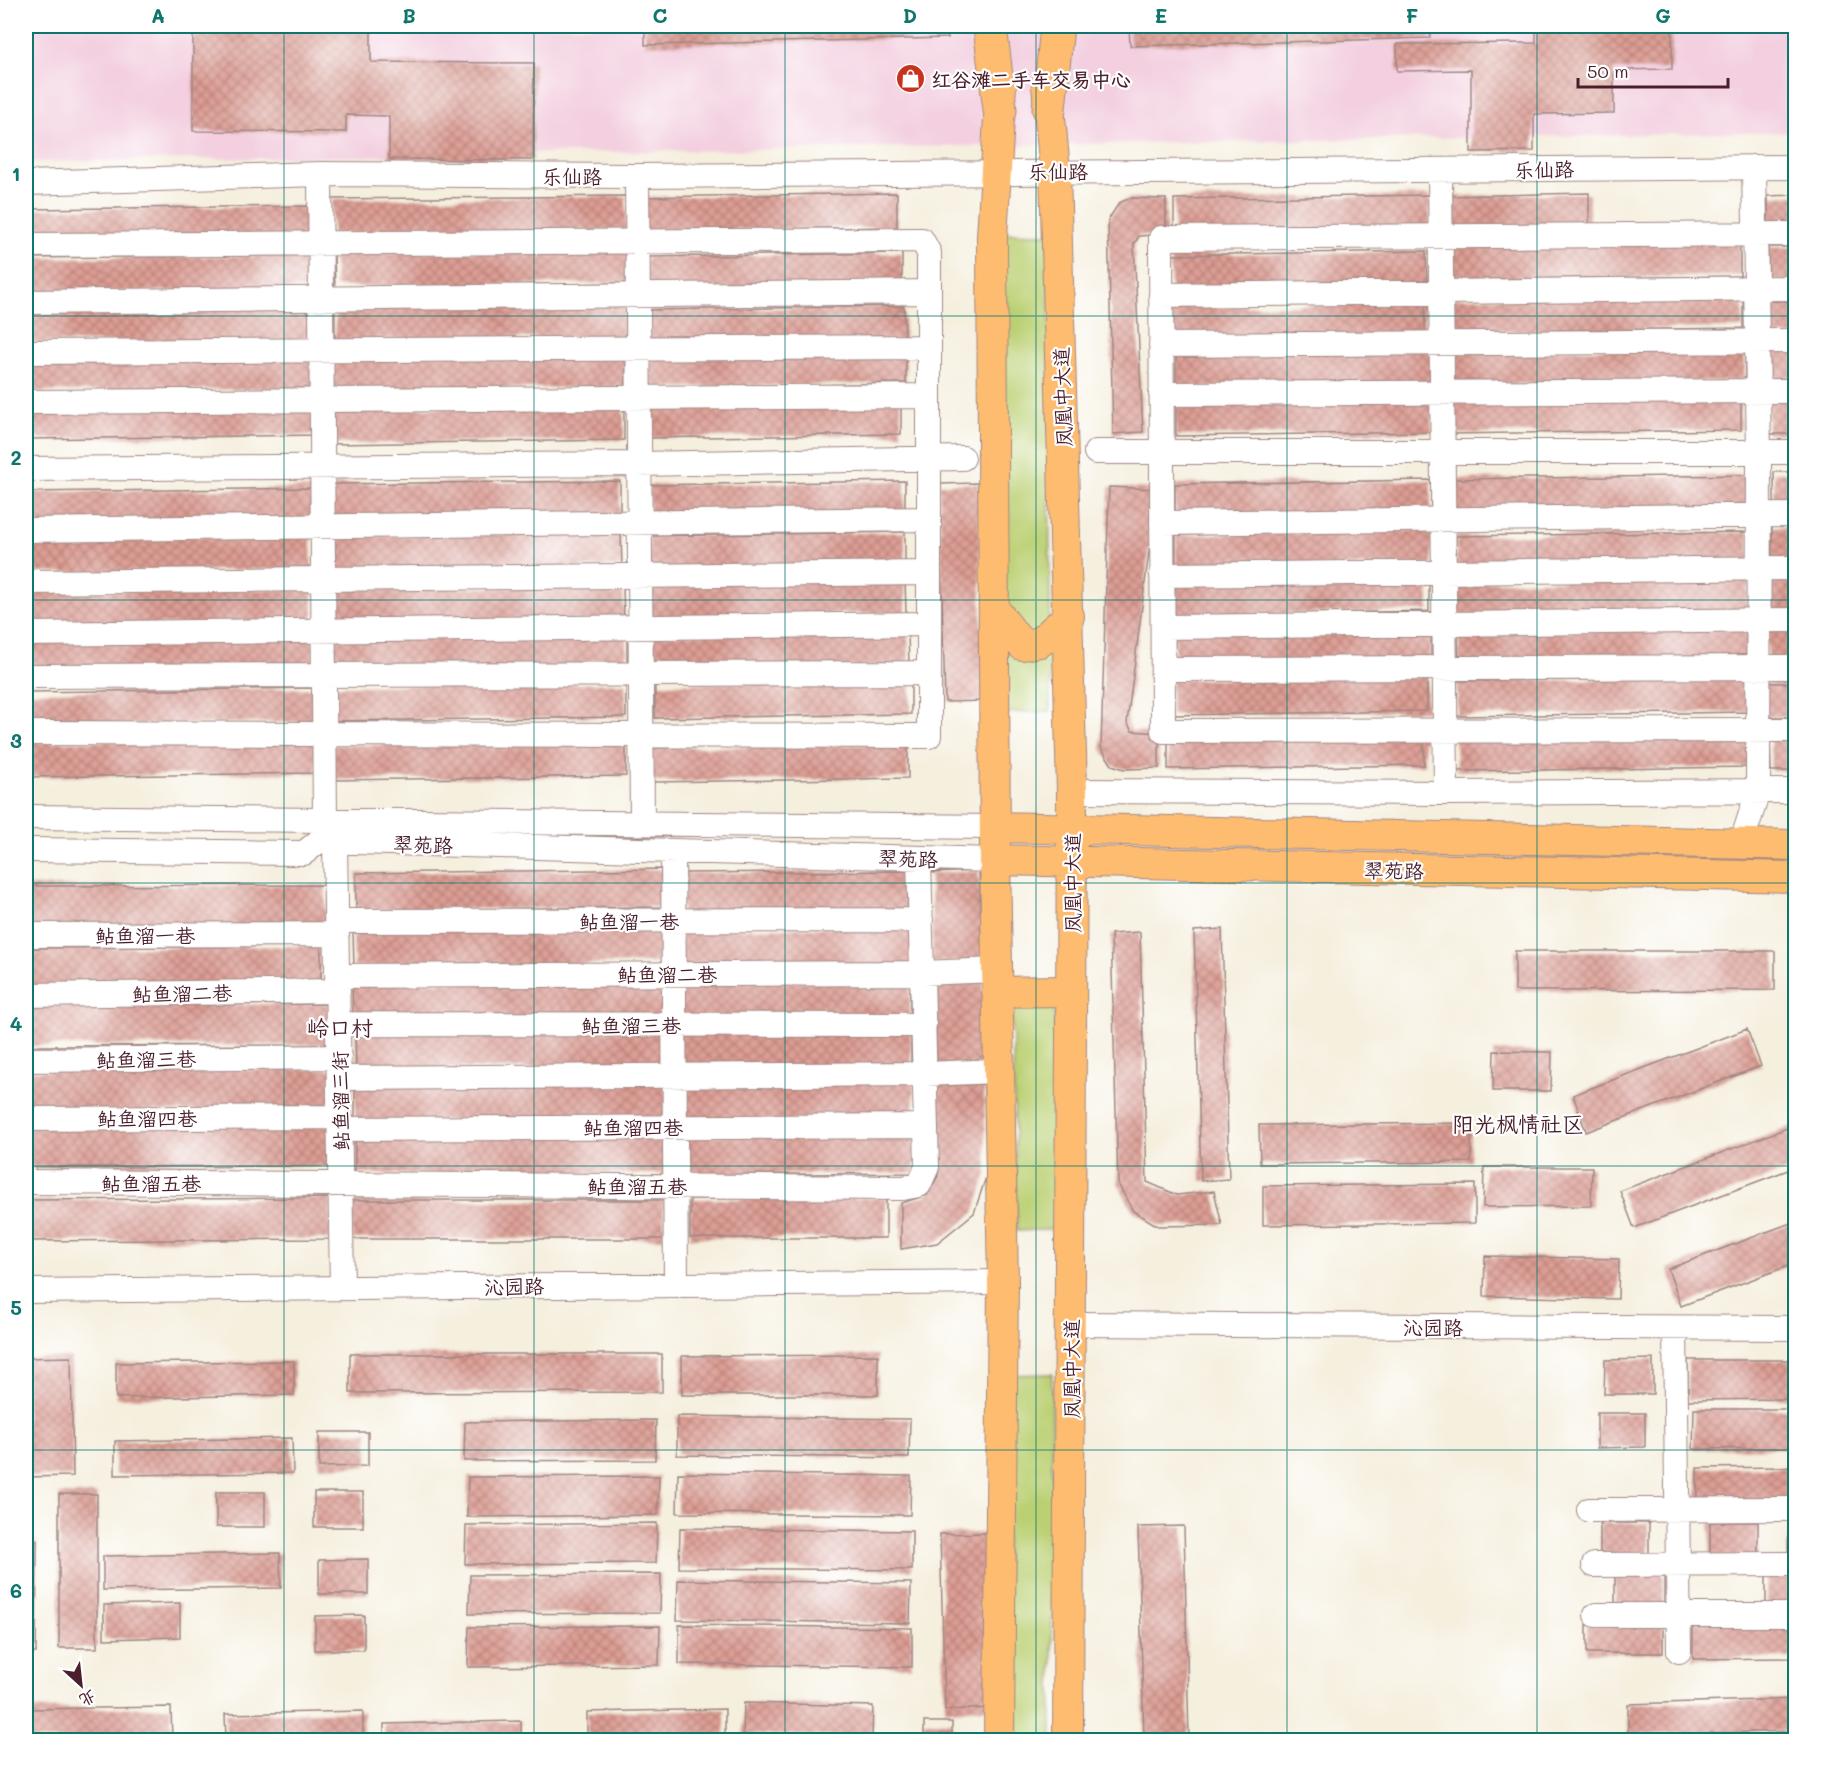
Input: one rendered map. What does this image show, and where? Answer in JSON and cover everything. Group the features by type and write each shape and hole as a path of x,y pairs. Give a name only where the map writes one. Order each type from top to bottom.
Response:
{"highway":[{"path":"990,26 1000,110"},
{"path":"1049,109 1057,26"}],"main road":[{"path":"999,1740 1003,1282 995,861 992,237 1005,26"},
{"name":"凤凰中大道","path":"1041,26 1055,171 1072,791 1068,1740"},
{"path":"994,609 1022,645 1040,642 1069,616"},
{"name":"翠苑路","path":"995,827 1072,831 1796,845"},
{"name":"翠苑路","path":"995,861 1796,877"},
{"path":"997,981 1071,991"}],"street":[{"path":"1741,844 1758,792 1759,453 1754,167"},
{"name":"乐仙路","path":"26,183 320,174 637,176 1796,167"},
{"path":"1440,171 1446,794"},
{"name":"鲇鱼溜三街","path":"320,174 324,734 337,928 342,1288"},
{"path":"637,176 642,821"},
{"path":"1796,234 1161,238 1163,732 1796,729"},
{"path":"26,245 922,240 928,253 929,292 929,736 641,737 26,733"},
{"path":"1161,295 1796,288"},
{"path":"26,302 929,292"},
{"path":"1161,345 1796,341"},
{"path":"26,352 929,347"},
{"path":"1161,394 1796,391"},
{"path":"26,402 929,396"},
{"path":"1096,452 1796,452"},
{"path":"26,469 963,459"},
{"path":"1162,523 1796,515"},
{"path":"26,530 929,519"},
{"path":"1162,575 1796,568"},
{"path":"26,582 929,573"},
{"path":"1162,627 1796,620"},
{"path":"26,634 929,624"},
{"path":"1163,669 1796,667"},
{"path":"26,676 929,673"},
{"path":"1072,791 1446,794 1796,791"},
{"name":"翠苑路","path":"26,817 330,831 673,851 995,861"},
{"name":"翠苑路","path":"26,850 304,853 330,831 642,821 995,827"},
{"path":"673,851 676,1285"},
{"name":"鲇鱼溜五巷","path":"26,1182 903,1188 919,1185 927,1167 919,858"},
{"name":"鲇鱼溜一巷","path":"26,935 674,921 921,920"},
{"name":"鲇鱼溜二巷","path":"26,995 338,983 674,974 922,973 997,981"},
{"name":"鲇鱼溜三巷","path":"338,1024 924,1025"},
{"name":"鲇鱼溜三巷","path":"26,1060 675,1076 925,1074 999,1071"},
{"name":"鲇鱼溜四巷","path":"26,1119 675,1127 926,1126"},
{"name":"沁园路","path":"26,1291 1003,1282"},
{"name":"沁园路","path":"1071,1324 1796,1328"},
{"path":"1675,1328 1679,1651"},
{"path":"1589,1510 1796,1509"},
{"path":"1594,1565 1796,1564"},
{"path":"1596,1615 1796,1615"}],"shaded area":[{"name":"红谷滩二手车交易中心","path":"26,26 1795,26 1795,132 26,162"}],"green space":[{"path":"998,233 1049,234 1050,711 1003,713"},
{"path":"1054,1004 1059,1229 1017,1231 1012,1006"},
{"path":"1052,1374 1052,1740 1006,1740 1006,1375"}],"building":[{"path":"193,26 371,26 371,62 534,63 533,160 389,159 389,116 346,115 346,132 193,131"},
{"path":"645,26 948,26 948,38 645,45"},
{"path":"1129,26 1430,26 1430,38 1130,46"},
{"path":"1536,26 1672,26 1672,69 1614,70 1614,113 1534,114 1534,151 1471,152 1471,70 1397,71 1397,44 1536,43"},
{"path":"897,193 897,227 641,231 641,197"},
{"path":"1589,193 1589,227 1447,230 1446,196"},
{"path":"1430,195 1430,230 1174,234 1174,199"},
{"path":"1796,195 1796,230 1768,230 1768,196"},
{"path":"626,196 626,230 332,234 332,199"},
{"path":"1130,198 1166,199 1166,234 1139,236 1134,244 1143,432 1113,434 1108,220 1119,203"},
{"path":"313,206 314,240 26,244 26,209"},
{"path":"1740,241 1740,276 1446,280 1446,245"},
{"path":"1768,247 1796,247 1796,281 1768,281"},
{"path":"628,249 628,283 335,287 334,253"},
{"path":"1426,251 1427,286 1171,290 1170,255"},
{"path":"902,253 902,287 647,291 646,257"},
{"path":"317,255 317,289 26,293 26,258"},
{"path":"1743,294 1743,328 1450,332 1450,298"},
{"path":"1768,301 1796,301 1796,335 1768,336"},
{"path":"629,302 629,337 335,340 335,306"},
{"path":"1425,303 1425,338 1169,341 1169,307"},
{"path":"316,306 317,340 26,343 26,309"},
{"path":"904,306 905,340 649,344 648,310"},
{"path":"1745,347 1745,381 1452,385 1452,351"},
{"path":"906,349 906,383 650,388 650,353"},
{"path":"1432,349 1432,383 1176,388 1176,353"},
{"path":"1766,350 1796,350 1796,384 1766,385"},
{"path":"626,352 626,387 333,390 332,356"},
{"path":"319,354 319,388 26,392 26,358"},
{"path":"1741,396 1741,430 1448,434 1447,400"},
{"path":"1432,398 1432,432 1176,436 1176,402"},
{"path":"1767,399 1796,399 1796,434 1768,434"},
{"path":"901,400 901,434 645,438 645,404"},
{"path":"320,401 321,435 27,439 27,404"},
{"path":"624,406 624,440 331,444 330,409"},
{"path":"1774,472 1796,472 1796,506 1774,506"},
{"path":"1749,475 1749,510 1455,513 1455,479"},
{"path":"1431,480 1431,514 1175,518 1175,484"},
{"path":"620,481 620,515 327,519 327,484"},
{"path":"905,481 905,515 650,519 649,485"},
{"path":"978,483 984,701 945,702 939,484"},
{"path":"1109,487 1157,489 1127,723 1132,731 1159,733 1159,768 1124,769 1112,765 1101,748"},
{"path":"314,488 314,522 26,526 26,492"},
{"path":"1772,527 1796,527 1796,561 1772,561"},
{"path":"1432,530 1432,565 1176,569 1176,535"},
{"path":"905,532 905,567 649,571 649,536"},
{"path":"1749,532 1750,566 1456,570 1456,536"},
{"path":"621,533 622,567 328,571 328,537"},
{"path":"311,535 312,569 26,573 26,538"},
{"path":"1429,577 1429,611 1173,616 1173,581"},
{"path":"1768,577 1796,577 1796,611 1769,612"},
{"path":"1748,578 1748,612 1455,616 1455,582"},
{"path":"905,579 906,613 650,617 649,583"},
{"path":"623,586 624,620 331,624 330,589"},
{"path":"313,589 313,623 26,626 26,592"},
{"path":"1431,626 1431,661 1175,665 1175,630"},
{"path":"1767,626 1796,626 1796,660 1767,661"},
{"path":"1752,629 1752,663 1459,667 1458,632"},
{"path":"908,631 909,666 653,670 652,635"},
{"path":"627,635 627,669 333,673 333,638"},
{"path":"314,636 314,670 26,673 26,639"},
{"path":"1427,676 1427,711 1171,715 1171,680"},
{"path":"1750,678 1751,712 1457,716 1457,681"},
{"path":"911,680 911,714 655,718 655,684"},
{"path":"626,683 626,717 333,721 332,686"},
{"path":"1765,683 1796,683 1796,717 1765,717"},
{"path":"317,688 317,722 26,726 26,692"},
{"path":"1424,731 1424,765 1168,769 1168,735"},
{"path":"1749,733 1749,767 1456,771 1455,736"},
{"path":"1770,737 1796,737 1796,771 1771,771"},
{"path":"316,739 316,773 26,777 26,742"},
{"path":"626,742 626,776 333,780 333,745"},
{"path":"908,744 908,778 652,782 652,748"},
{"path":"667,869 667,907 356,910 356,873"},
{"path":"914,871 914,911 682,913 682,873"},
{"path":"979,871 982,961 933,963 930,873"},
{"path":"326,885 326,926 26,927 26,886"},
{"path":"664,926 665,963 354,967 353,930"},
{"path":"913,927 913,967 681,969 681,929"},
{"path":"1222,929 1229,1179 1201,1181 1194,931"},
{"path":"1140,932 1147,1182 1177,1195 1214,1191 1222,1225 1158,1226 1133,1211 1118,1184 1111,934"},
{"path":"321,946 321,987 26,989 26,948"},
{"path":"1515,951 1775,951 1775,990 1515,991"},
{"path":"983,973 986,1064 937,1066 934,975"},
{"path":"663,980 664,1017 353,1021 352,983"},
{"path":"910,980 910,1020 678,1022 678,982"},
{"path":"330,1004 330,1045 26,1046 26,1006"},
{"path":"1747,1029 1761,1066 1586,1132 1573,1095"},
{"path":"666,1030 667,1067 356,1070 355,1033"},
{"path":"911,1031 911,1071 679,1073 679,1033"},
{"path":"1494,1051 1552,1052 1551,1091 1493,1091"},
{"path":"333,1069 333,1110 26,1112 26,1071"},
{"path":"666,1080 666,1118 355,1121 355,1084"},
{"path":"914,1080 914,1120 682,1121 682,1082"},
{"path":"984,1084 987,1174 974,1213 937,1243 901,1249 901,1203 927,1195 938,1176 935,1086"},
{"path":"1471,1123 1471,1162 1260,1164 1259,1125"},
{"path":"333,1125 333,1166 26,1167 26,1127"},
{"path":"1795,1125 1796,1167 1634,1228 1620,1191"},
{"path":"915,1134 915,1173 683,1175 683,1136"},
{"path":"666,1135 666,1174 355,1174 355,1136"},
{"path":"1484,1167 1592,1167 1591,1206 1483,1207"},
{"path":"1475,1184 1475,1223 1263,1225 1263,1186"},
{"path":"331,1198 331,1239 26,1241 26,1200"},
{"path":"886,1198 886,1238 690,1238 690,1199"},
{"path":"352,1200 664,1200 664,1239 352,1239"},
{"path":"1796,1221 1796,1263 1681,1306 1668,1269"},
{"path":"1485,1256 1619,1259 1618,1299 1484,1296"},
{"path":"350,1354 662,1354 662,1392 350,1393"},
{"path":"878,1355 878,1395 682,1395 682,1356"},
{"path":"71,1357 73,1476 26,1477 26,1358"},
{"path":"1653,1359 1653,1394 1604,1394 1605,1360"},
{"path":"1688,1360 1796,1360 1796,1399 1688,1400"},
{"path":"294,1361 294,1395 116,1398 116,1363"},
{"path":"1694,1409 1796,1409 1796,1448 1693,1449"},
{"path":"1597,1413 1645,1413 1645,1447 1597,1448"},
{"path":"677,1416 910,1419 909,1458 677,1455"},
{"path":"656,1420 655,1460 464,1461 465,1422"},
{"path":"319,1432 368,1432 368,1466 319,1467"},
{"path":"292,1438 293,1473 115,1475 115,1441"},
{"path":"1796,1467 1796,1504 1697,1504 1697,1468"},
{"path":"678,1473 911,1476 910,1515 677,1513"},
{"path":"659,1476 658,1515 467,1517 468,1477"},
{"path":"216,1492 265,1492 265,1527 216,1527"},
{"path":"314,1492 363,1492 363,1527 314,1527"},
{"path":"59,1494 97,1494 97,1648 59,1648"},
{"path":"1789,1516 1796,1516 1796,1555 1788,1556"},
{"path":"1710,1522 1758,1522 1758,1557 1710,1557"},
{"path":"657,1523 656,1563 465,1564 466,1525"},
{"path":"1600,1523 1649,1523 1649,1557 1600,1557"},
{"path":"1184,1526 1189,1740 1144,1740 1138,1527"},
{"path":"680,1528 912,1531 912,1570 679,1568"},
{"path":"986,1533 990,1708 945,1710 940,1534"},
{"path":"26,1540 37,1540 36,1653 26,1653"},
{"path":"280,1553 281,1588 103,1590 103,1556"},
{"path":"368,1559 368,1594 319,1594 319,1560"},
{"path":"1766,1565 1796,1565 1796,1605 1766,1605"},
{"path":"661,1574 660,1613 469,1614 470,1575"},
{"path":"1615,1574 1664,1574 1664,1609 1615,1609"},
{"path":"678,1580 911,1583 910,1623 677,1620"},
{"path":"180,1603 180,1637 104,1639 104,1605"},
{"path":"364,1615 364,1650 315,1650 315,1616"},
{"path":"1693,1619 1796,1619 1796,1658 1693,1659"},
{"path":"679,1625 912,1628 912,1667 679,1664"},
{"path":"1587,1625 1663,1625 1663,1653 1587,1653"},
{"path":"660,1626 659,1665 468,1667 469,1627"},
{"path":"1796,1699 1796,1731 1628,1735 1628,1704"},
{"path":"744,1703 873,1706 872,1737 743,1735"},
{"path":"171,1707 172,1740 26,1740 26,1709"},
{"path":"725,1709 725,1740 587,1740 587,1712"},
{"path":"363,1711 363,1740 226,1740 225,1714"},
{"path":"521,1721 521,1740 384,1740 384,1724"},
{"path":"924,1722 952,1722 952,1740 924,1740"}],"place":[{"name":"红谷滩二手车交易中心","path":"910,79"}],"district":[{"name":"岭口村","path":"340,1027"},
{"name":"阳光枫情社区","path":"1518,1123"}]}
